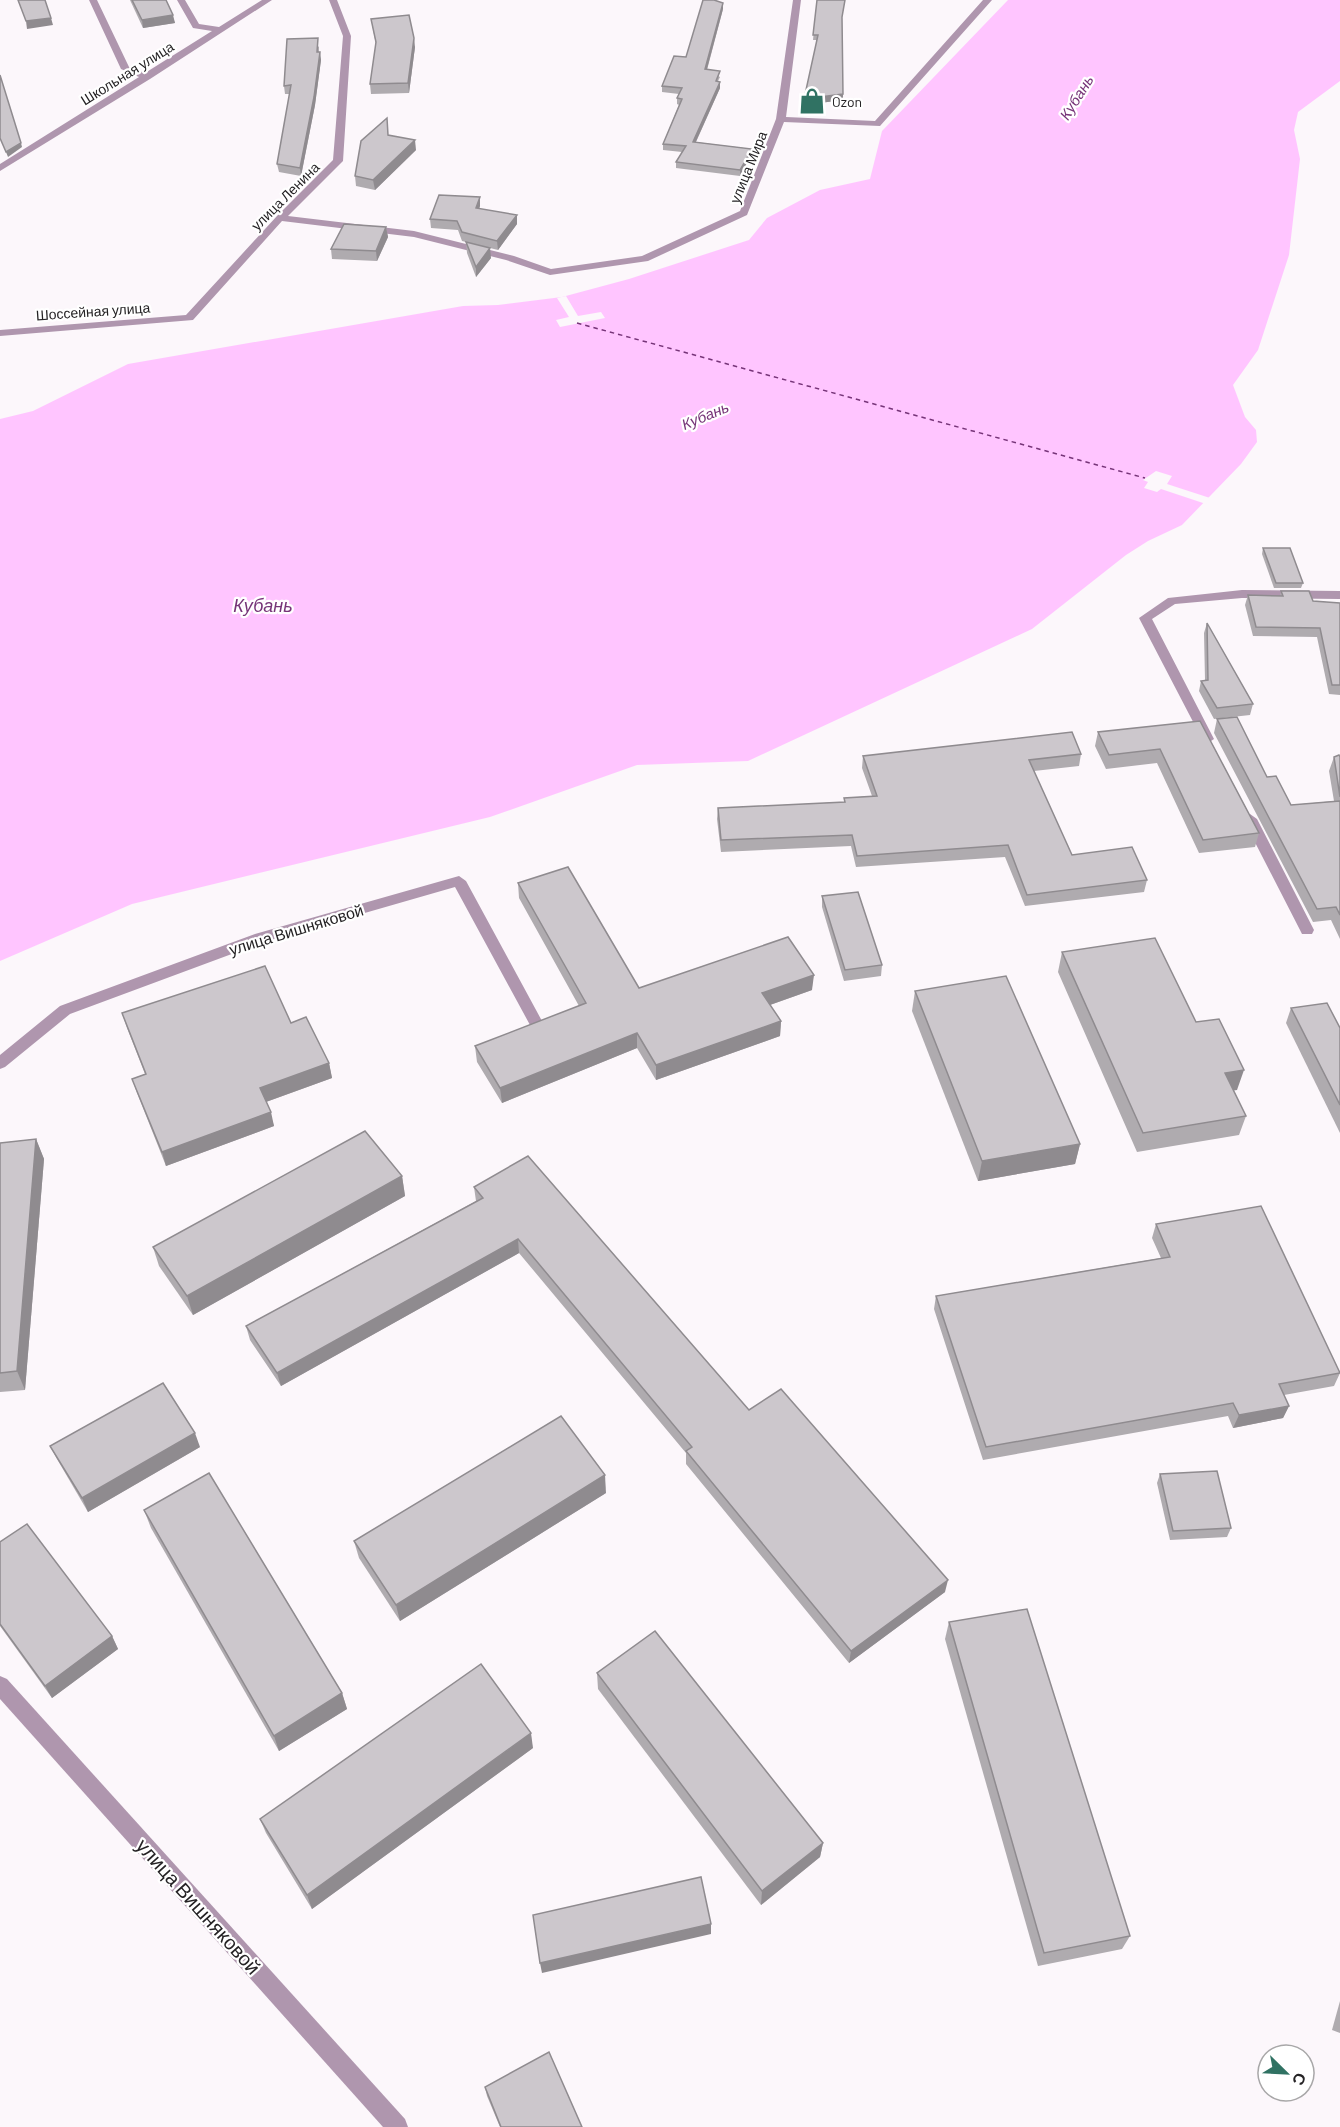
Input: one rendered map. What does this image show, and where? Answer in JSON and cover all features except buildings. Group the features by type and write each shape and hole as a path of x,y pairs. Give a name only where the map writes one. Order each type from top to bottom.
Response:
{"street":[{"path":"93,0 125,69 147,77"},
{"path":"181,0 196,26 220,30"},
{"name":"Школьная улица","path":"1,166 268,0"},
{"name":"улица Ленина","path":"189,318 280,218 338,161 347,36 333,0"},
{"name":"улица Мира","path":"280,218 414,234 510,258 550,272 644,259 744,213 781,119 797,0"},
{"path":"781,119 877,124 988,0"},
{"name":"Шоссейная улица","path":"0,333 189,318"},
{"path":"1215,753 1145,618 1172,601 1242,594 1340,595"},
{"path":"1242,804 1307,930"},
{"name":"улица Вишняковой","path":"0,1063 65,1010 260,938 459,881 535,1021"},
{"name":"улица Вишняковой","path":"0,1685 397,2127"}],"water":[{"name":"Кубань","path":"1008,0 1340,0 1340,81 1298,112 1294,130 1300,159 1289,255 1258,350 1233,385 1245,417 1256,430 1257,442 1241,464 1182,525 1148,541 1126,555 1032,629 748,761 637,765 490,817 132,904 0,961 0,419 33,411 128,364 463,306 498,305 562,297 629,279 749,240 767,218 820,190 870,179 882,131"}],"pier":[{"path":"566,296 578,316 601,312 605,318 560,327 556,320 569,317 557,298"},
{"path":"1156,471 1172,476 1167,484 1210,498 1206,504 1161,489 1157,492 1144,488 1148,482 1143,480"}],"ferry route":[{"path":"577,323 1145,478"}],"place":[{"name":"Ozon","path":"812,101"}]}
